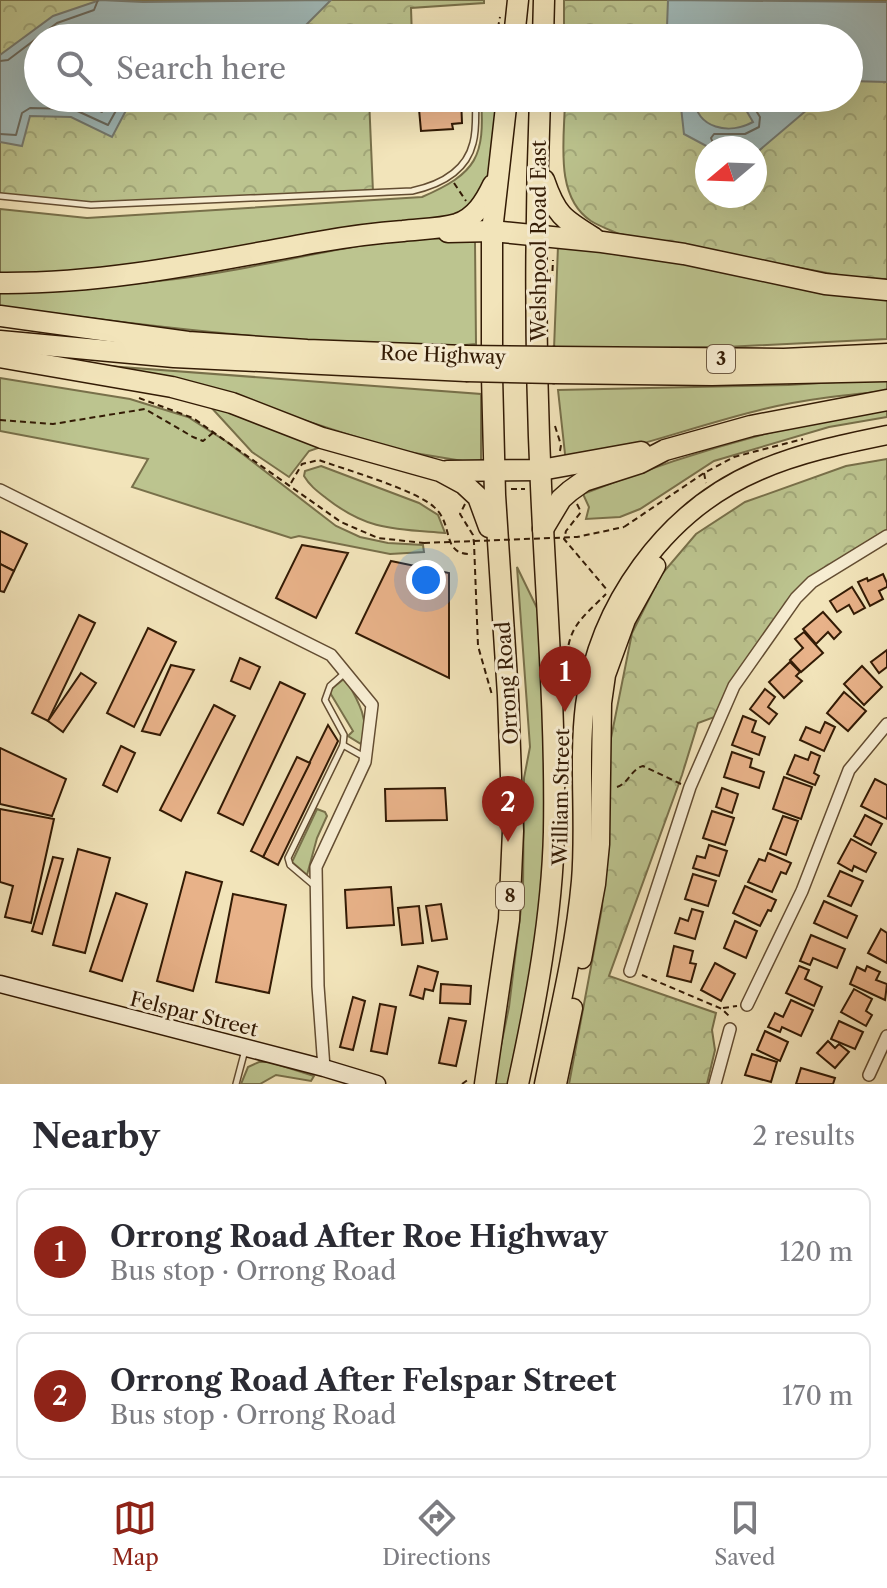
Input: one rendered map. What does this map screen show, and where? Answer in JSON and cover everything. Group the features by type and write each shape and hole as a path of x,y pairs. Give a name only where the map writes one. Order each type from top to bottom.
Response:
{"highway":[{"path":"515,24 518,0"},
{"path":"543,24 544,0"},
{"name":"Welshpool Road East","path":"492,376 492,231 505,112"},
{"name":"Welshpool Road East","path":"540,112 538,165 545,236 549,371"},
{"path":"538,165 552,203 565,221 602,242"},
{"path":"0,283 124,276 384,232 443,227 468,219 487,199 499,170"},
{"path":"384,232 492,231 602,242 684,254 825,284 887,290"},
{"name":"Roe Highway","path":"0,316 188,342 549,371 712,375 887,371"},
{"name":"Roe Highway","path":"0,341 174,357 465,363"},
{"name":"Roe Highway","path":"549,371 887,354"},
{"path":"0,357 172,387 232,403 322,438 440,471 495,480 546,475 637,452 665,450 751,426 887,400"},
{"name":"Orrong Road","path":"518,1084 546,925 554,834 553,690 543,529 549,371"},
{"name":"Orrong Road","path":"479,1080 509,920 513,831 492,376"},
{"path":"543,529 567,493 584,481 640,463 665,450"},
{"path":"440,471 464,484 482,503 498,557"}],"main road":[{"name":"William Street","path":"544,1084 570,962 581,883 585,704 596,655 622,596 666,535 723,489 756,471 786,460 887,435"},
{"name":"William Street","path":"557,1084 596,884 600,844 602,703 606,675 626,620 652,570 703,517 760,483 790,471 831,458 887,447"}],"street":[{"path":"0,490 331,655 372,705 366,758 316,867 318,986 324,1068"},
{"path":"630,971 690,787 734,686 796,598 812,582 887,536"},
{"path":"747,1005 802,891 849,770 887,724"},
{"name":"Felspar Street","path":"0,984 377,1084"},
{"path":"715,1084 730,1029"},
{"path":"869,1075 887,1036"}],"lane":[{"path":"0,196 91,205 412,191 435,185 459,170 473,144 475,112"},
{"path":"316,888 290,865 288,858 343,745 344,735 325,700 330,686 346,672"},
{"path":"343,745 366,758"},
{"path":"236,1084 246,1047"}],"path":[{"path":"499,24 501,13"},
{"path":"545,236 553,260 551,289"},
{"path":"138,398 193,418 341,522 378,538 424,543 577,537 624,527 704,473"},
{"path":"0,420 53,424 145,409 203,441 215,431"},
{"path":"495,480 513,490 546,475 561,445 554,424"},
{"path":"290,485 302,464 319,460 365,477 434,506 446,521 454,550 459,554 475,554"},
{"path":"473,493 460,514 473,535 478,646 496,707"},
{"path":"567,493 580,506 581,512 566,531 564,539 609,592"},
{"path":"607,787 625,784 634,770 643,766 690,787"},
{"path":"630,971 656,979 722,1009 729,1016 730,1029"},
{"path":"722,1009 747,1005"},
{"path":"462,1084 479,1080"}],"green space":[{"path":"0,0 484,0 484,3 411,8 412,24 24,24 24,112 370,112 373,192 91,205 0,196"},
{"path":"564,0 887,0 887,279 854,278 619,234 591,221 579,210 571,197 564,164 564,112 863,112 863,24 564,24"},
{"path":"482,112 497,112 499,170 468,219 0,283 0,209 87,218 422,197 455,180 474,161 479,149"},
{"path":"421,237 475,242 476,344 410,347 321,342 0,306 0,292 191,277"},
{"path":"558,246 613,248 887,299 887,339 726,347 554,349"},
{"path":"81,364 481,394 481,464 396,450 198,386"},
{"path":"0,378 130,399 188,417 227,442 336,526 360,537 388,543 423,545 424,552 390,554 299,536 291,538 132,487 148,459 0,431"},
{"path":"887,379 887,391 779,406 566,463 558,390 788,385"},
{"path":"209,405 321,447 309,451 289,477 252,452"},
{"path":"887,408 887,417 829,427 714,461 640,509 620,517 586,519 589,507 583,494 620,480 771,432"},
{"path":"887,459 887,536 811,582 720,715 698,723 609,976 716,1013 712,1030 715,1050 707,1084 569,1084 602,908 610,743 632,633 661,575 696,534 745,502 846,466"},
{"path":"321,466 419,503 438,515 445,533 382,526 355,517 306,480 305,471"},
{"path":"517,567 538,610 549,831 538,949 510,1084 493,1084 509,1007 523,891 524,778 530,747"},
{"path":"345,678 364,718 361,744 348,736 353,731 329,691"},
{"path":"317,809 327,816 317,838 307,875 292,862"},
{"path":"259,1062 270,1062 314,1076 311,1081 276,1075 260,1084 241,1084 248,1067"}],"water":[{"path":"100,0 331,0 307,24 42,24 53,16"},
{"path":"668,0 887,2 887,82 863,81 863,24 667,24"},
{"path":"24,37 24,112 125,112 112,137 71,117 30,116 22,146 0,142 0,55"},
{"path":"682,112 698,112 708,123 734,128 753,122 747,112 804,112 767,144 767,136 695,136 695,140 684,134"}],"building":[{"path":"419,112 462,112 462,123 452,124 453,129 421,131"},
{"path":"0,531 27,544 14,571 0,564"},
{"path":"302,545 348,553 316,618 276,598"},
{"path":"391,561 449,573 449,678 356,633"},
{"path":"0,564 14,571 4,592 0,591"},
{"path":"883,574 887,587 879,591 883,599 870,606 858,582"},
{"path":"852,587 865,608 854,614 849,605 837,612 830,601"},
{"path":"823,612 841,632 834,639 828,632 816,644 803,629"},
{"path":"79,615 95,623 48,721 32,713"},
{"path":"148,628 176,642 134,727 107,713"},
{"path":"804,632 823,653 801,672 790,660 803,648 795,639"},
{"path":"887,650 887,667 879,673 871,662"},
{"path":"240,658 260,667 250,689 231,681"},
{"path":"790,662 800,672 796,676 802,681 784,698 769,682"},
{"path":"171,665 194,670 160,735 142,731"},
{"path":"862,666 882,687 864,705 844,684"},
{"path":"81,673 96,683 63,732 48,721"},
{"path":"280,682 305,694 243,825 218,813"},
{"path":"765,689 775,697 768,707 777,714 769,724 750,709"},
{"path":"844,692 866,711 848,731 827,713"},
{"path":"214,705 235,716 181,821 160,810"},
{"path":"743,716 756,721 752,732 765,737 759,755 732,745"},
{"path":"825,722 835,727 824,751 800,740 806,727 820,733"},
{"path":"328,725 338,741 278,865 263,857"},
{"path":"121,746 135,753 117,792 103,785"},
{"path":"0,748 66,779 52,816 0,804"},
{"path":"732,752 752,759 750,767 764,772 759,788 724,777"},
{"path":"811,752 820,756 814,773 819,776 815,785 787,774 795,755 808,760"},
{"path":"297,757 310,763 263,857 251,851"},
{"path":"784,777 812,787 801,819 773,809"},
{"path":"875,779 887,785 887,819 861,806"},
{"path":"445,788 447,820 386,821 385,789"},
{"path":"722,788 738,794 732,813 716,807"},
{"path":"0,809 54,819 31,923 5,917 13,886 0,882"},
{"path":"712,811 734,818 725,845 703,838"},
{"path":"865,815 882,824 871,845 854,836"},
{"path":"783,816 798,821 786,855 770,849"},
{"path":"851,839 876,853 866,872 854,866 852,871 838,863"},
{"path":"709,845 727,851 719,876 693,868 697,856 705,858"},
{"path":"78,849 110,858 85,953 53,945"},
{"path":"768,853 791,863 786,874 781,872 772,892 748,882 759,859 765,861"},
{"path":"53,857 63,859 42,934 32,931"},
{"path":"840,871 863,881 851,906 828,896"},
{"path":"186,872 222,882 193,991 157,981"},
{"path":"693,874 716,881 708,906 685,899"},
{"path":"745,886 776,900 760,926 733,913"},
{"path":"391,887 394,925 347,928 345,890"},
{"path":"116,893 147,904 122,981 90,971"},
{"path":"233,894 286,905 269,993 216,982"},
{"path":"824,901 857,916 847,938 814,923"},
{"path":"441,904 447,939 432,941 426,906"},
{"path":"419,906 423,943 402,945 398,908"},
{"path":"692,909 703,912 695,939 675,933 680,918 688,921"},
{"path":"735,921 757,931 746,958 724,948"},
{"path":"881,929 887,933 887,963 868,953"},
{"path":"811,935 845,949 837,968 813,958 810,965 800,961"},
{"path":"674,946 693,951 690,963 696,964 691,982 667,976"},
{"path":"715,963 735,974 721,1001 701,990"},
{"path":"418,966 438,972 433,991 425,989 423,999 410,995"},
{"path":"799,966 809,970 805,979 822,987 814,1006 786,993"},
{"path":"867,966 880,972 876,980 887,984 885,1000 850,984 857,967 865,971"},
{"path":"441,984 471,986 470,1004 440,1003"},
{"path":"854,989 872,999 866,1011 872,1015 866,1026 841,1012"},
{"path":"353,997 365,1001 353,1050 340,1047"},
{"path":"791,1000 813,1010 801,1036 782,1027 780,1032 768,1027 775,1013 783,1017"},
{"path":"380,1004 396,1007 387,1054 371,1051"},
{"path":"449,1018 466,1021 456,1066 439,1063"},
{"path":"839,1021 863,1032 855,1049 831,1039"},
{"path":"765,1031 788,1042 780,1061 757,1050"},
{"path":"828,1041 835,1048 839,1044 849,1052 835,1068 817,1053"},
{"path":"752,1054 777,1062 771,1082 745,1075"},
{"path":"801,1068 835,1078 833,1084 796,1084"}],"place":[{"name":"Orrong Road After Roe Highway","path":"565,712"},
{"name":"Orrong Road After Felspar Street","path":"508,842"}]}
